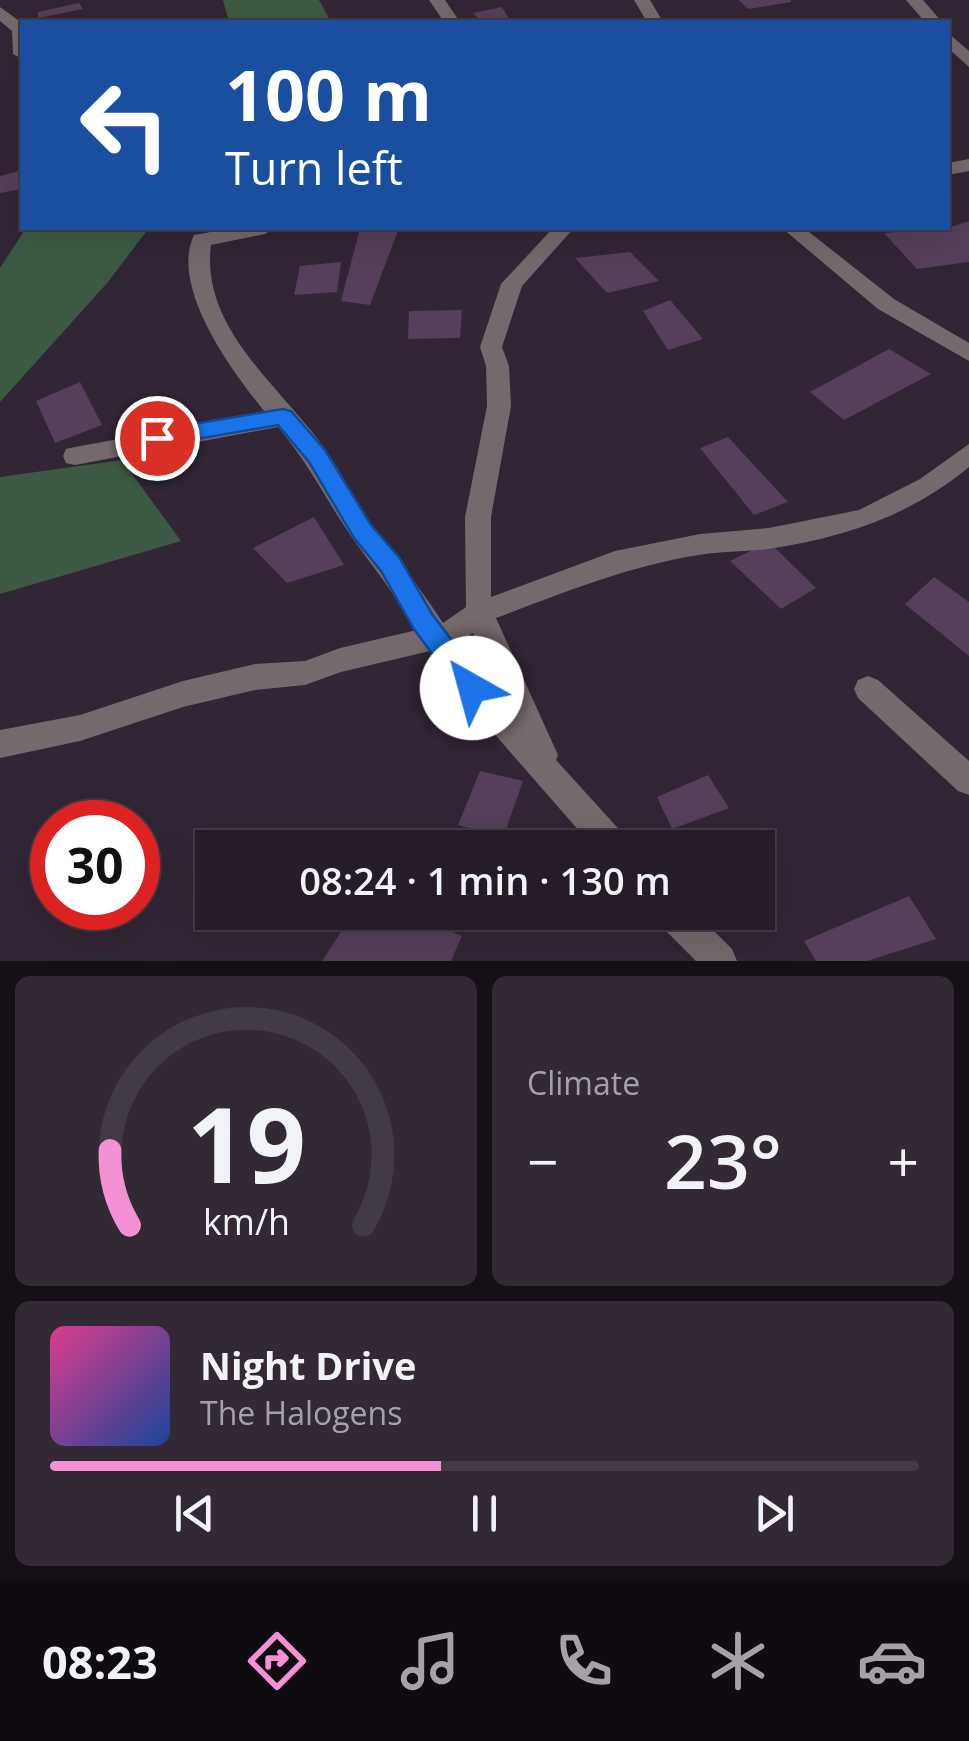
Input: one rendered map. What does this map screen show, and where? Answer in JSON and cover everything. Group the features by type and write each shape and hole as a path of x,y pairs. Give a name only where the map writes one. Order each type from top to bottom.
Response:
{"street":[{"path":"914,0 932,20"},
{"path":"0,12 20,30"},
{"path":"950,40 969,62"},
{"path":"254,230 201,240 198,262 212,315 258,387 317,456 362,532 402,582 459,673 599,830"},
{"path":"551,774 479,613 479,506 499,403 498,364 491,348 512,284 562,230"},
{"path":"794,230 886,304 969,353"},
{"path":"75,456 283,416"},
{"path":"0,744 80,728 183,694 255,677 305,673 340,660 434,638 452,632 479,613 615,562 700,544 769,538 864,519 929,486 969,452"},
{"path":"868,689 969,782"},
{"path":"689,930 718,960"}],"green space":[{"path":"223,0 319,0 330,20 228,20"},
{"path":"25,230 147,230 108,282 0,402 0,268"},
{"path":"122,460 181,541 0,594 0,477"}],"building":[{"path":"739,0 791,0 791,2 748,9"},
{"path":"79,3 83,9 38,18 38,12"},
{"path":"502,7 510,20 479,20 473,13"},
{"path":"20,171 20,189 0,193 0,176"},
{"path":"969,221 969,262 917,269 884,233 950,230"},
{"path":"359,230 398,230 370,305 341,301"},
{"path":"630,252 659,281 607,293 575,258"},
{"path":"341,262 337,292 294,295 300,266"},
{"path":"670,300 703,339 668,350 643,311"},
{"path":"462,310 460,338 408,339 409,311"},
{"path":"889,349 931,374 844,420 810,392"},
{"path":"80,382 102,425 55,443 36,401"},
{"path":"728,437 788,502 754,515 700,448"},
{"path":"314,517 344,565 287,583 253,548"},
{"path":"769,542 816,588 781,609 730,561"},
{"path":"934,577 969,602 969,656 905,604"},
{"path":"480,771 523,781 506,830 475,830 458,825"},
{"path":"708,775 729,808 672,829 657,797"},
{"path":"909,896 936,939 867,961 816,961 804,941"},
{"path":"342,930 447,930 462,936 451,961 322,961"}],"route":[{"path":"157,438 283,416 317,456 362,532 390,564 423,621 472,688"}]}
